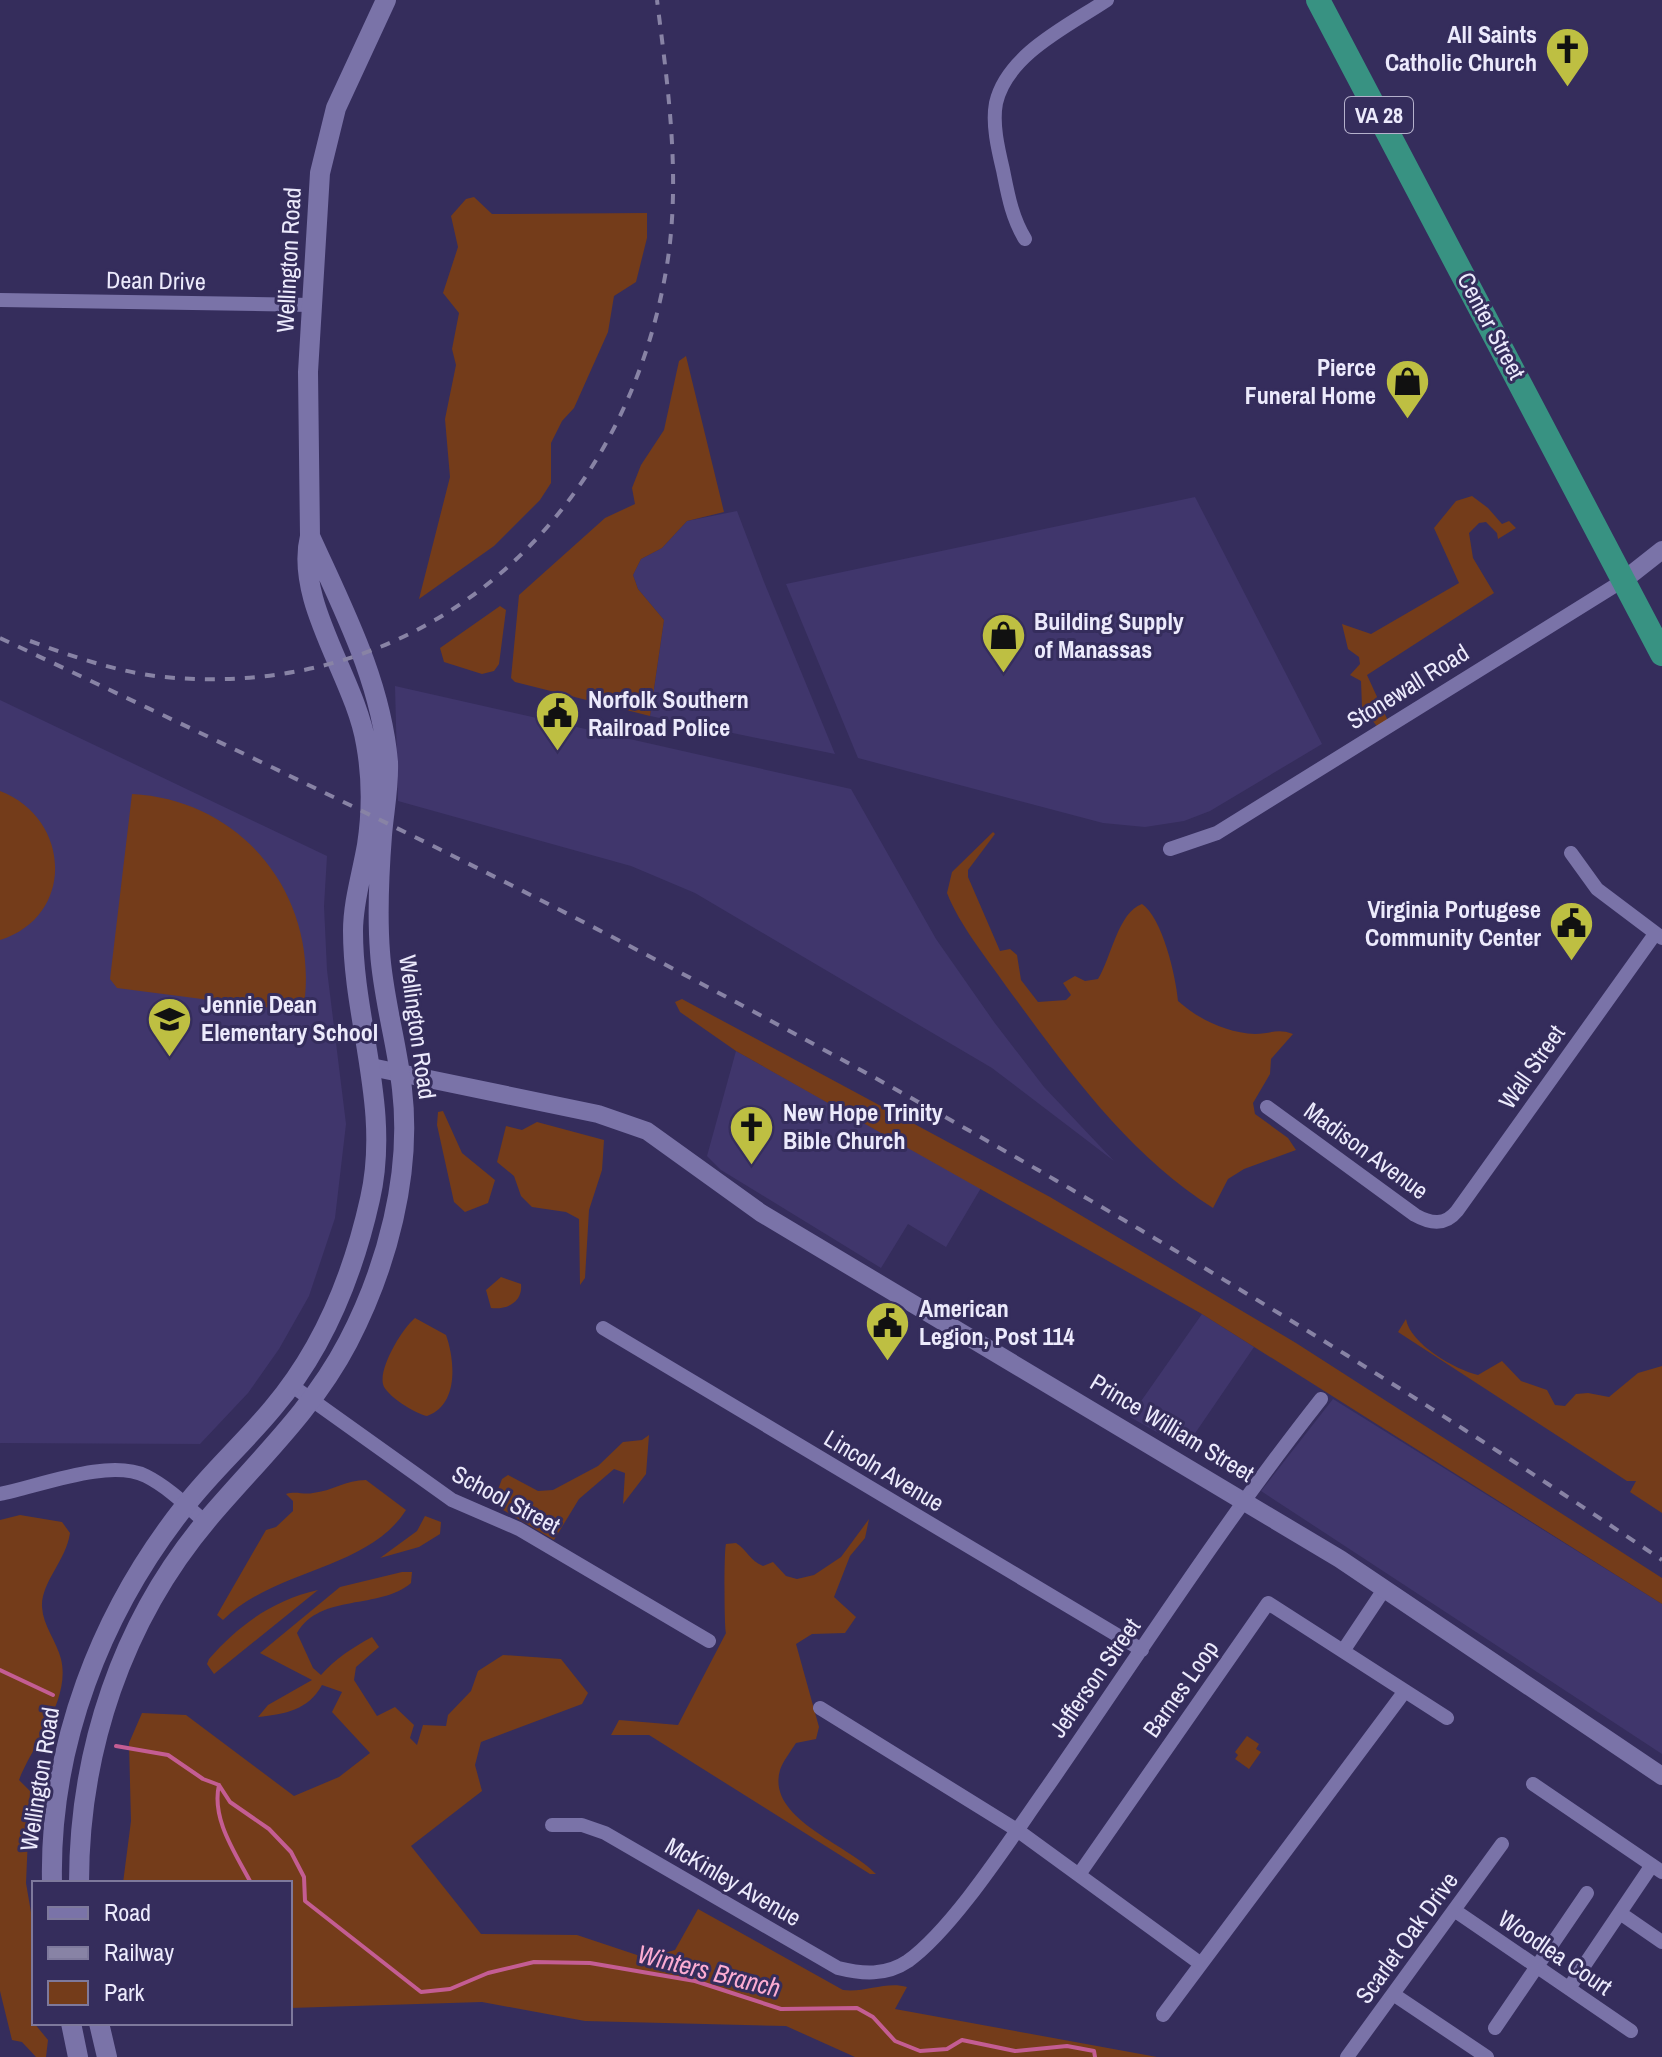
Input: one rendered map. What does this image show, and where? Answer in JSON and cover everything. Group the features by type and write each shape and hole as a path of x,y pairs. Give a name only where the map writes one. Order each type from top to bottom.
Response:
{"highway":[{"name":"Center Street","path":"1318,0 1662,654"}],"main road":[{"name":"Wellington Road","path":"52,1881 53,1831 75,1711 117,1610 185,1505 291,1385 342,1295 358,1250 373,1184 376,1108 353,935 370,815 369,764 360,720 310,586 305,556 310,536 307,469 320,173 336,108 386,0"},
{"name":"Wellington Road","path":"79,1881 86,1782 116,1676 141,1619 205,1522 289,1431 312,1400 348,1343 375,1279 391,1229 401,1165 400,1075 380,953 379,873 388,764 384,733 363,652 310,536"},
{"path":"71,2025 78,2057"},
{"path":"99,2025 107,2057"}],"street":[{"path":"1025,239 1014,222 998,149 996,102 1014,69 1027,56 1107,0"},
{"name":"Dean Drive","path":"0,300 312,305"},
{"name":"Stonewall Road","path":"1170,849 1217,833 1624,580 1662,550"},
{"path":"1571,853 1597,889 1658,936"},
{"name":"Wall Street","path":"1443,1222 1457,1211 1658,936"},
{"name":"Prince William Street","path":"371,1067 577,1109 647,1131 761,1213 1243,1498 1385,1588 1662,1776"},
{"name":"Madison Avenue","path":"1267,1107 1415,1215 1425,1220 1443,1222"},
{"name":"Lincoln Avenue","path":"603,1328 1142,1650"},
{"name":"School Street","path":"291,1385 452,1500 508,1523 709,1641"},
{"name":"Jefferson Street","path":"892,1969 905,1963 937,1934 1017,1830 1243,1498 1321,1399"},
{"path":"0,1494 115,1470 147,1477 205,1522"},
{"path":"1343,1651 1385,1588"},
{"name":"Barnes Loop","path":"1080,1873 1268,1603 1447,1718"},
{"path":"1163,2015 1405,1691"},
{"path":"820,1708 1017,1830 1201,1964"},
{"path":"1533,1784 1657,1869 1620,1913 1569,1988"},
{"name":"McKinley Avenue","path":"552,1825 582,1825 605,1833 838,1968 858,1973 892,1969"},
{"name":"Scarlet Oak Drive","path":"1347,2057 1502,1844"},
{"path":"1495,2028 1587,1893"},
{"name":"Woodlea Court","path":"1454,1910 1631,2031"},
{"path":"1620,1913 1662,1942"},
{"path":"1393,1994 1487,2057"}],"shaded area":[{"path":"1195,497 1322,744 1210,811 1184,821 1145,827 1103,823 858,758 786,584"},
{"path":"737,511 835,754 650,716 664,620 638,589 633,575 641,559 662,548 687,521"},
{"path":"395,686 851,789 936,939 994,1022 1044,1087 1114,1161 992,1068 695,893 631,866 398,801"},
{"name":"Jennie Dean Elementary School","path":"0,700 327,856 324,906 327,970 346,1124 335,1218 309,1296 279,1349 248,1393 200,1444 0,1443"},
{"path":"736,1051 981,1188 946,1247 908,1224 881,1268 721,1170 707,1156"},
{"path":"1202,1314 1254,1347 1185,1448 1130,1417"},
{"path":"1333,1399 1662,1604 1662,1754 1261,1491"}],"green space":[{"path":"474,197 492,214 647,213 647,238 636,282 614,296 608,332 574,408 562,421 551,443 551,483 540,500 494,546 419,599 450,477 445,419 456,365 452,349 459,313 443,293 458,247 451,216 466,199"},
{"path":"686,356 724,512 687,521 662,548 641,559 633,575 638,589 664,620 650,716 515,682 511,678 519,595 605,518 635,504 632,488 641,465 664,430 679,361"},
{"path":"1472,496 1502,524 1509,521 1516,528 1498,539 1497,533 1486,522 1479,523 1469,533 1473,558 1494,593 1367,675 1389,723 1379,729 1362,707 1361,681 1350,675 1360,664 1359,657 1348,649 1342,624 1371,634 1459,583 1434,528 1456,501"},
{"path":"500,606 506,610 499,664 494,671 482,674 444,662 440,648"},
{"path":"0,791 24,804 41,822 51,844 55,867 52,889 42,910 25,928 0,940"},
{"path":"132,794 173,801 209,815 241,836 267,864 287,896 300,932 306,971 303,1012 117,988 110,979"},
{"path":"993,832 995,834 968,870 968,877 1000,951 1010,949 1017,955 1021,980 1038,1002 1066,1000 1071,995 1063,983 1075,976 1085,981 1098,979 1121,926 1127,916 1142,904 1162,934 1178,1001 1204,1019 1234,1031 1255,1034 1282,1031 1293,1034 1271,1059 1270,1074 1253,1103 1255,1114 1288,1138 1296,1150 1244,1169 1228,1179 1213,1208 1153,1162 1125,1135 1075,1077 1006,986 952,905 947,893 952,872"},
{"path":"682,999 1050,1197 1296,1343 1662,1578 1662,1604 1202,1314 736,1051 680,1012 675,1002"},
{"path":"443,1111 462,1153 495,1180 488,1203 465,1212 454,1202 437,1125 438,1112"},
{"path":"537,1122 604,1140 602,1170 589,1210 585,1278 580,1285 579,1219 566,1212 532,1207 521,1196 514,1176 497,1162 506,1126 522,1130"},
{"path":"501,1277 521,1284 521,1290 513,1304 491,1308 486,1290"},
{"path":"415,1318 446,1335 451,1357 452,1381 445,1402 427,1416 402,1403 383,1384 384,1368 393,1349"},
{"path":"1406,1319 1416,1338 1447,1362 1478,1375 1502,1361 1521,1381 1547,1390 1555,1405 1565,1406 1576,1394 1609,1397 1638,1373 1662,1366 1662,1513 1630,1492 1636,1481 1627,1481 1398,1332"},
{"path":"649,1435 646,1474 623,1504 625,1473 614,1469 579,1499 554,1540 498,1507 494,1500 502,1479 508,1475 538,1491 553,1490 598,1466 623,1442 642,1440"},
{"path":"366,1480 406,1510 389,1530 345,1558 244,1603 223,1620 217,1615 266,1530 276,1527 293,1511 293,1501 286,1494 320,1492"},
{"path":"20,1515 62,1522 70,1533 64,1553 45,1589 42,1607 61,1659 61,1690 19,1780 30,1791 26,1883 32,1918 32,2025 36,2025 48,2040 46,2057 36,2057 22,2042 12,2040 0,1991 0,1520"},
{"path":"425,1516 441,1522 440,1534 419,1547 380,1558 417,1531"},
{"path":"869,1519 865,1538 850,1556 834,1597 856,1617 845,1633 812,1634 796,1644 819,1727 816,1739 796,1743 780,1770 779,1787 785,1803 797,1817 876,1874 870,1874 649,1735 611,1735 619,1720 678,1725 726,1633 726,1544 736,1543 759,1564 763,1566 773,1562 786,1576 797,1579 814,1575 841,1557"},
{"path":"412,1572 411,1583 398,1591 320,1612 307,1620 297,1633 313,1668 321,1675 332,1663 372,1637 379,1647 356,1667 354,1680 377,1716 395,1707 414,1725 410,1738 417,1745 423,1725 446,1726 448,1715 471,1691 478,1671 503,1655 561,1659 588,1693 582,1704 481,1742 475,1765 482,1791 411,1846 481,1934 577,1935 646,1958 675,1950 698,1909 843,1990 891,1985 907,1987 895,2009 1157,2057 855,2057 786,2026 585,2021 482,2002 292,2008 292,1881 123,1881 131,1821 129,1743 142,1713 186,1715 294,1796 339,1777 370,1753 332,1712 342,1692 322,1685 310,1700 295,1709 258,1717 268,1705 312,1680 260,1653 340,1587"},
{"path":"318,1590 214,1674 207,1664 209,1659 232,1635 272,1607"},
{"path":"1247,1736 1259,1744 1256,1749 1261,1752 1249,1769 1235,1759 1238,1755 1235,1752"}],"waterway":[{"name":"Winters Branch","path":"0,1670 53,1695"},
{"name":"Winters Branch","path":"116,1746 168,1755 203,1779 219,1785 230,1802 269,1829 291,1852 304,1877 305,1901 421,1992 450,1989 488,1973 534,1962 590,1963 695,1981 781,2009 857,2008 873,2017 895,2041 920,2051 947,2049 962,2040 1015,2051 1067,2046 1094,2051 1095,2057"},
{"path":"219,1785 217,1798 222,1823 250,1881"}],"railway":[{"path":"30,641 96,663 147,675 259,677 348,659 428,624 499,575 559,513 608,439 644,356 667,265 673,199 671,132 657,0"},
{"path":"0,638 446,852 867,1073 1270,1308 1533,1474 1662,1560"}],"place":[{"name":"All Saints Catholic Church","path":"1568,88"},
{"name":"Pierce Funeral Home","path":"1407,421"},
{"name":"Building Supply of Manassas","path":"1003,675"},
{"name":"Norfolk Southern Railroad Police","path":"557,753"},
{"name":"Virginia Portugese Community Center","path":"1572,963"},
{"name":"Jennie Dean Elementary School","path":"170,1058"},
{"name":"New Hope Trinity Bible Church","path":"752,1166"},
{"name":"American Legion, Post 114","path":"888,1362"}]}
